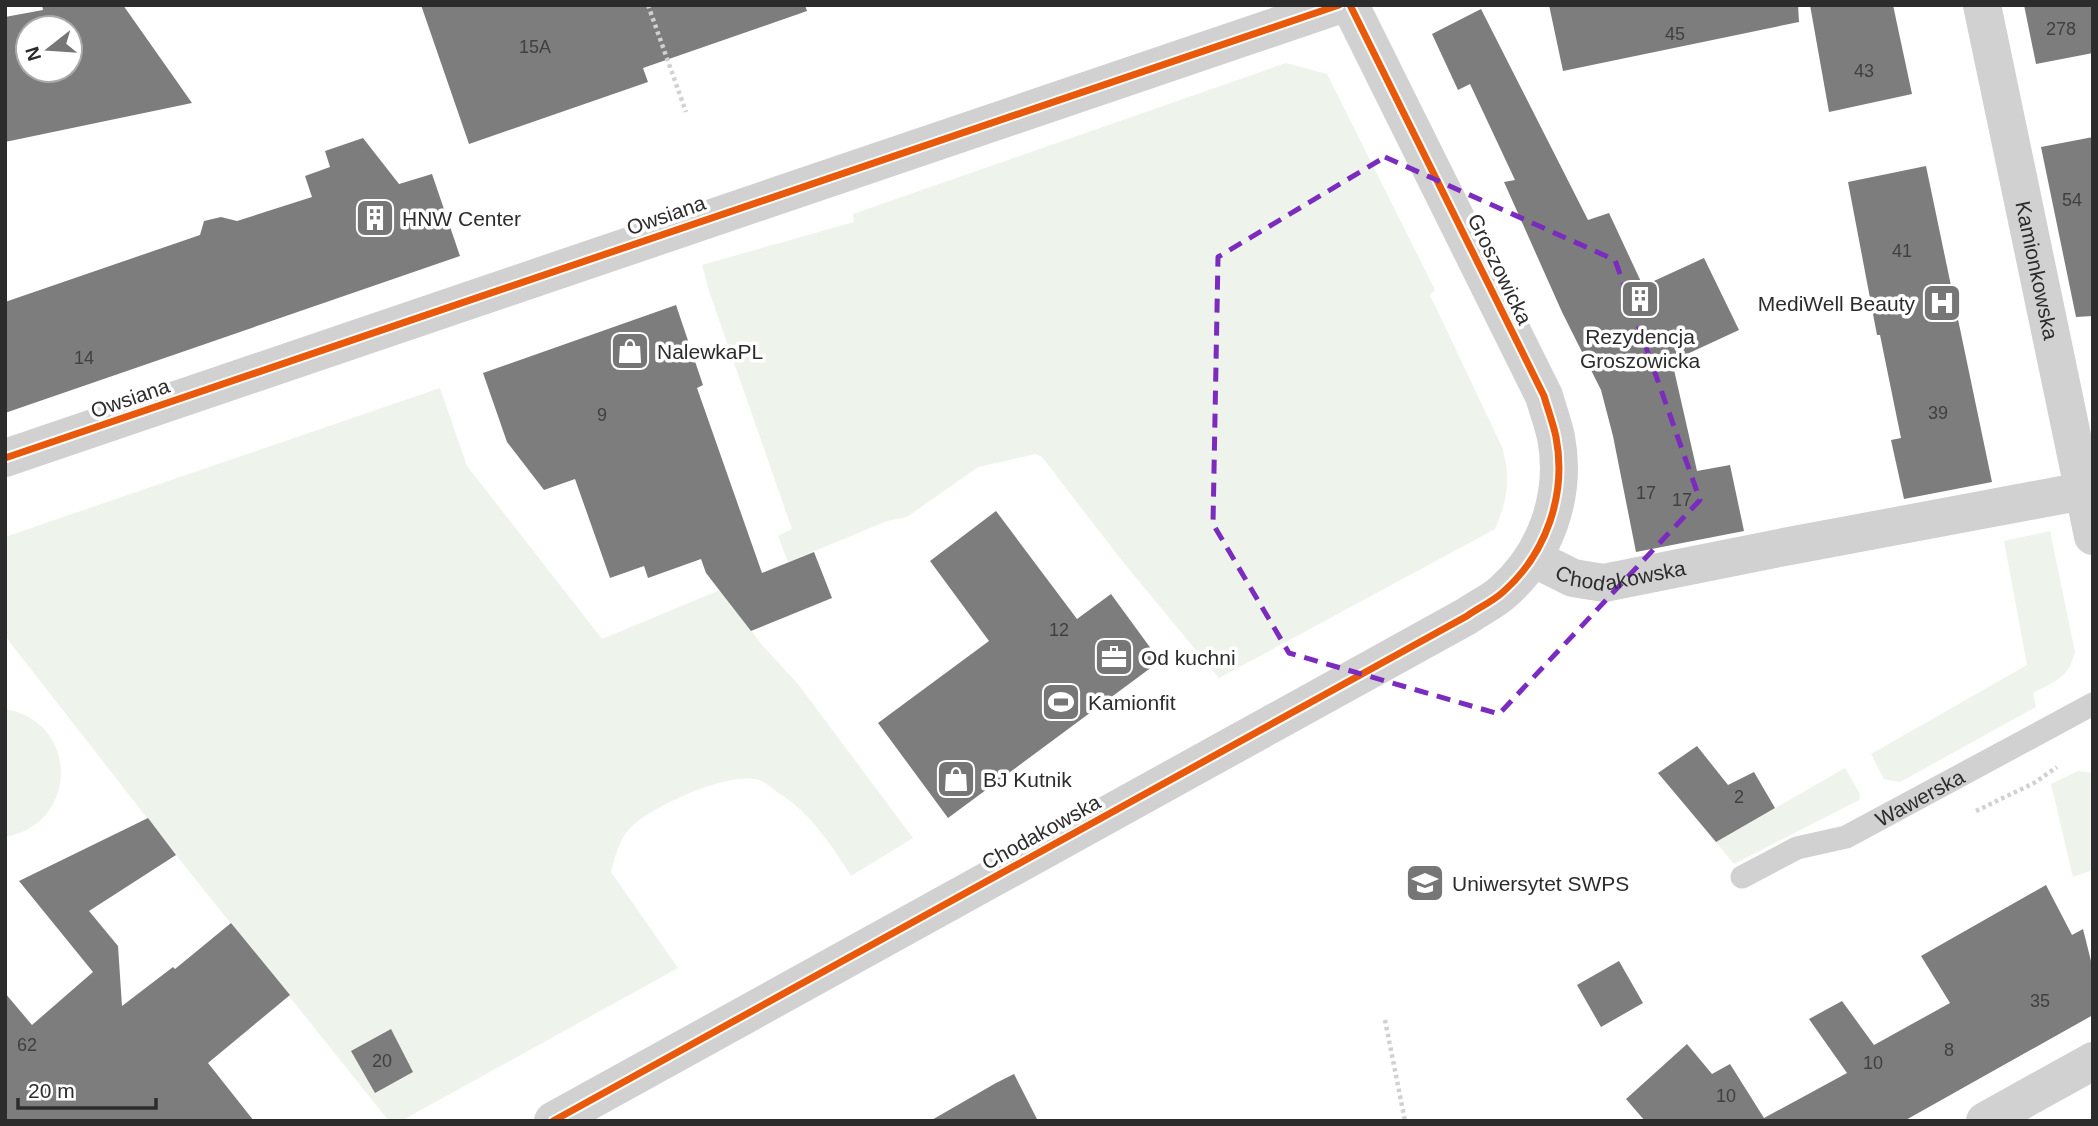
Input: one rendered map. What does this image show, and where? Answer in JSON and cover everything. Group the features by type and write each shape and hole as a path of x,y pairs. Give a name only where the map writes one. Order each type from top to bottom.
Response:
{"street":[{"name":"Owsiana","path":"5,458 1339,5"},
{"name":"Groszowicka","path":"1350,5 1544,396 1556,438 1559,479 1552,520 1533,558"},
{"name":"Kamionkowska","path":"1982,5 2093,536"},
{"name":"Chodakowska","path":"553,1121 1467,616 1502,593 1533,558 1573,578 1604,583 2083,491"},
{"path":"1985,1121 2093,1061"}],"lane":[{"name":"Wawerska","path":"1742,877 1797,848 1846,837 2093,704"}],"path":[{"path":"648,5 686,112"},
{"path":"1385,1020 1405,1121"}],"highlighted area":[{"path":"1385,157 1615,260 1700,500 1499,714 1289,653 1213,524 1218,257"}],"shaded area":[{"path":"1286,63 1327,74 1435,290 1430,295 1502,447 1507,469 1507,488 1495,529 1219,678 1123,562 1042,457 1036,454 978,467 907,517 887,521 788,562 778,536 792,529 702,265 854,222 853,214"},
{"path":"440,388 467,466 602,639 720,590 762,645 798,684 913,838 851,876 810,819 789,800 759,780 745,779 710,785 655,810 626,832 611,872 678,968 401,1121 389,1121 5,636 5,537"},
{"path":"2050,531 2075,652 2069,668 2060,678 2033,693 2036,707 1900,782 1884,779 1871,754 2027,665 2004,541"},
{"path":"5,709 30,718 47,733 57,752 61,773 57,794 47,813 29,828 5,837"},
{"path":"1845,768 1860,794 1859,800 1734,864 1716,842"},
{"path":"2078,771 2093,773 2093,870 2073,877 2051,784"}],"building":[{"path":"42,5 123,5 192,103 5,142 5,17 14,15 14,84 84,84 84,14 21,14 43,10"},
{"path":"421,5 805,5 807,11 643,68 648,82 469,144"},
{"path":"1549,5 1798,5 1799,22 1563,71"},
{"path":"1810,5 1893,5 1912,94 1829,112"},
{"path":"2024,5 2093,5 2093,53 2036,64"},
{"path":"1481,9 1588,220 1609,213 1643,286 1704,258 1739,330 1672,361 1697,471 1730,465 1744,531 1636,552 1601,390 1562,312 1504,182 1515,180 1470,84 1458,90 1432,34"},
{"path":"2093,137 2093,316 2076,317 2041,147"},
{"path":"363,138 399,184 432,174 460,256 5,413 5,302 200,235 204,221 221,217 237,221 312,197 305,176 330,167 325,151"},
{"path":"1926,166 1992,482 1904,499 1891,440 1901,438 1880,335 1877,335 1848,182"},
{"path":"676,305 703,385 697,388 762,573 814,552 832,598 751,631 706,573 701,559 648,578 644,566 610,578 575,479 544,490 507,442 483,373"},
{"path":"996,511 1077,619 1111,594 1160,661 948,818 878,723 989,641 930,561"},
{"path":"1697,746 1728,785 1754,772 1775,808 1716,842 1658,773"},
{"path":"148,818 176,855 89,911 118,946 122,1006 173,967 175,969 231,923 290,995 208,1063 254,1121 5,1121 5,993 32,1025 93,972 19,881"},
{"path":"2046,885 2072,935 2083,929 2093,969 2093,1015 1904,1121 1645,1121 1626,1099 1687,1044 1712,1074 1730,1064 1764,1118 1847,1073 1809,1019 1842,1001 1874,1045 1950,1003 1921,956"},
{"path":"1619,961 1643,1003 1601,1027 1577,985"},
{"path":"391,1029 413,1072 375,1093 351,1051"},
{"path":"1014,1074 1038,1121 930,1121 996,1083"}],"cycle path":[{"path":"5,458 1339,5"},
{"path":"553,1121 1467,616 1503,592 1531,560 1550,522 1558,480 1556,437 1544,396 1350,5"}],"place":[{"name":"HNW Center","path":"375,218"},
{"name":"Rezydencja Groszowicka","path":"1640,299"},
{"name":"MediWell Beauty","path":"1942,303"},
{"name":"NalewkaPL","path":"630,351"},
{"name":"Od kuchni","path":"1114,657"},
{"name":"Kamionfit","path":"1061,702"},
{"name":"BJ Kutnik","path":"956,779"},
{"name":"Uniwersytet SWPS","path":"1425,883"}]}
